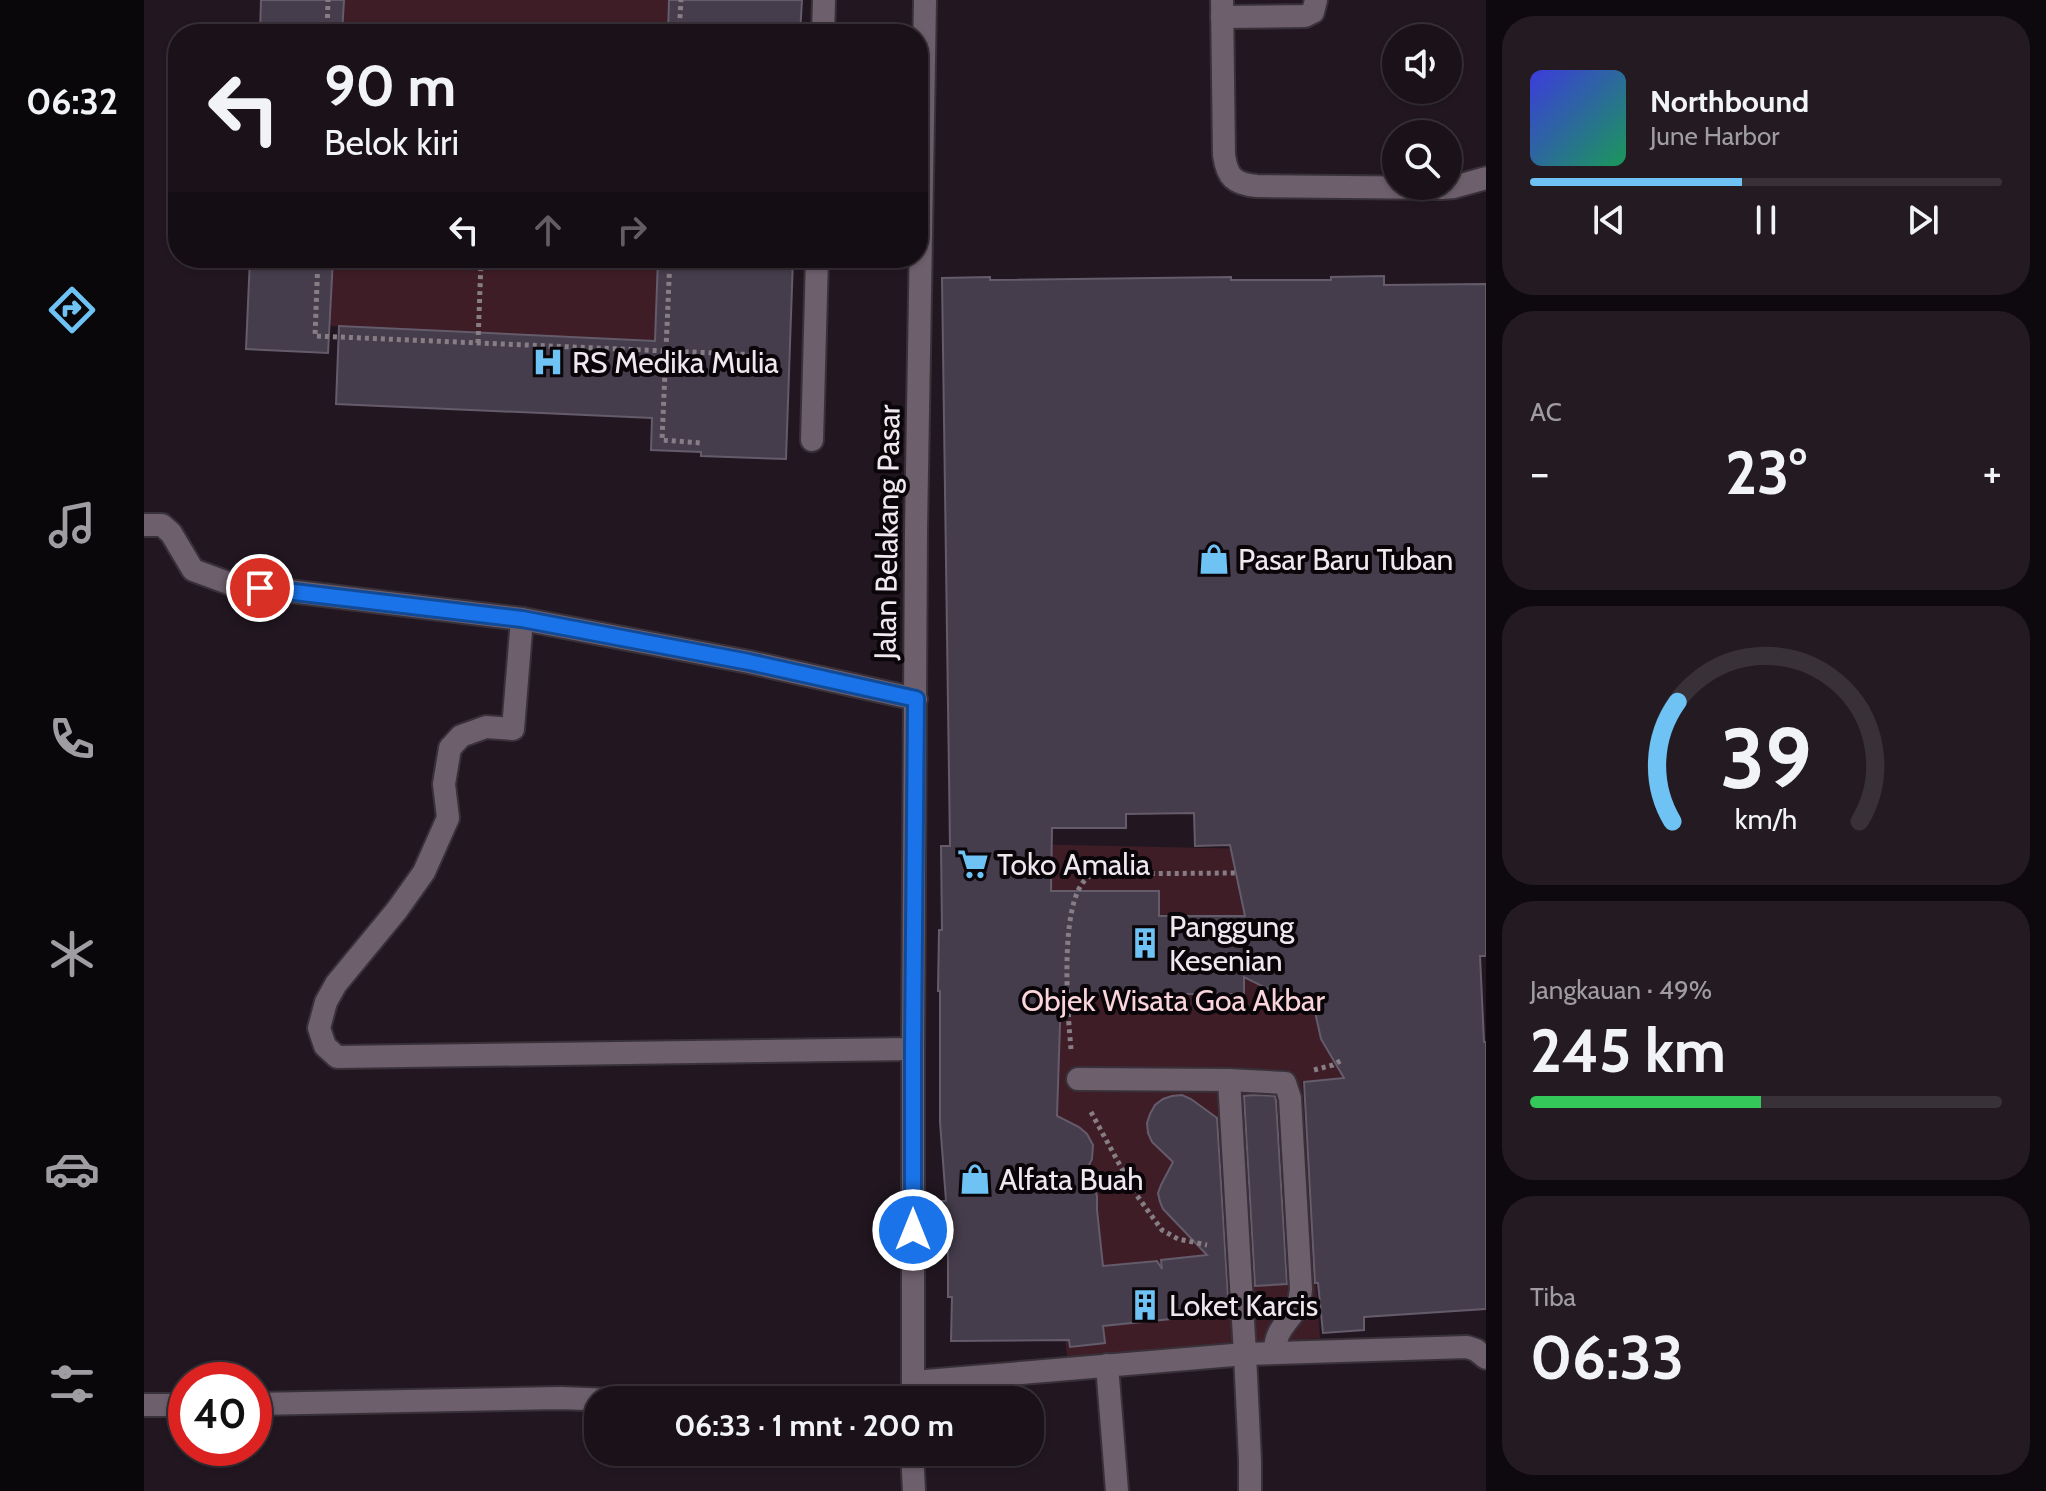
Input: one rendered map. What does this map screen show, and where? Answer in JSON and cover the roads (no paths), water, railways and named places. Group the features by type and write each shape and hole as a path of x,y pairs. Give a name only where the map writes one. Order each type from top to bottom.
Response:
{"street":[{"path":"823,24 824,0"},
{"name":"Jalan Belakang Pasar","path":"925,0 925,24"},
{"path":"1316,0 1313,12 1305,16 1222,8 1223,146 1226,168 1235,180 1246,185 1442,188 1486,178"},
{"path":"812,440 817,268"},
{"name":"Jalan Belakang Pasar","path":"914,1386 916,530 920,268"},
{"path":"144,525 162,525 171,533 193,570 231,584 522,619 749,662 916,699"},
{"path":"522,619 513,729 486,727 461,736 450,748 444,784 448,818 424,872 336,984 326,1002 319,1028 325,1046 337,1057 913,1049"},
{"path":"1078,1079 1285,1083 1290,1098 1301,1289 1298,1306 1278,1333 1275,1353"},
{"path":"1229,1080 1250,1491"},
{"path":"951,1386 1107,1365 1245,1354 1467,1347 1486,1358"},
{"path":"1107,1365 1117,1491"},
{"path":"272,1404 584,1399"},
{"path":"144,1405 168,1405"},
{"path":"913,1466 914,1491"}],"place":[{"name":"RS Medika Mulia","path":"548,362"},
{"name":"Pasar Baru Tuban","path":"1214,559"},
{"name":"Toko Amalia","path":"973,864"},
{"name":"Panggung Kesenian","path":"1145,943"},
{"name":"Alfata Buah","path":"975,1179"},
{"name":"Loket Karcis","path":"1145,1305"}],"park label":[{"name":"Objek Wisata Goa Akbar","path":"1173,1000"}]}
